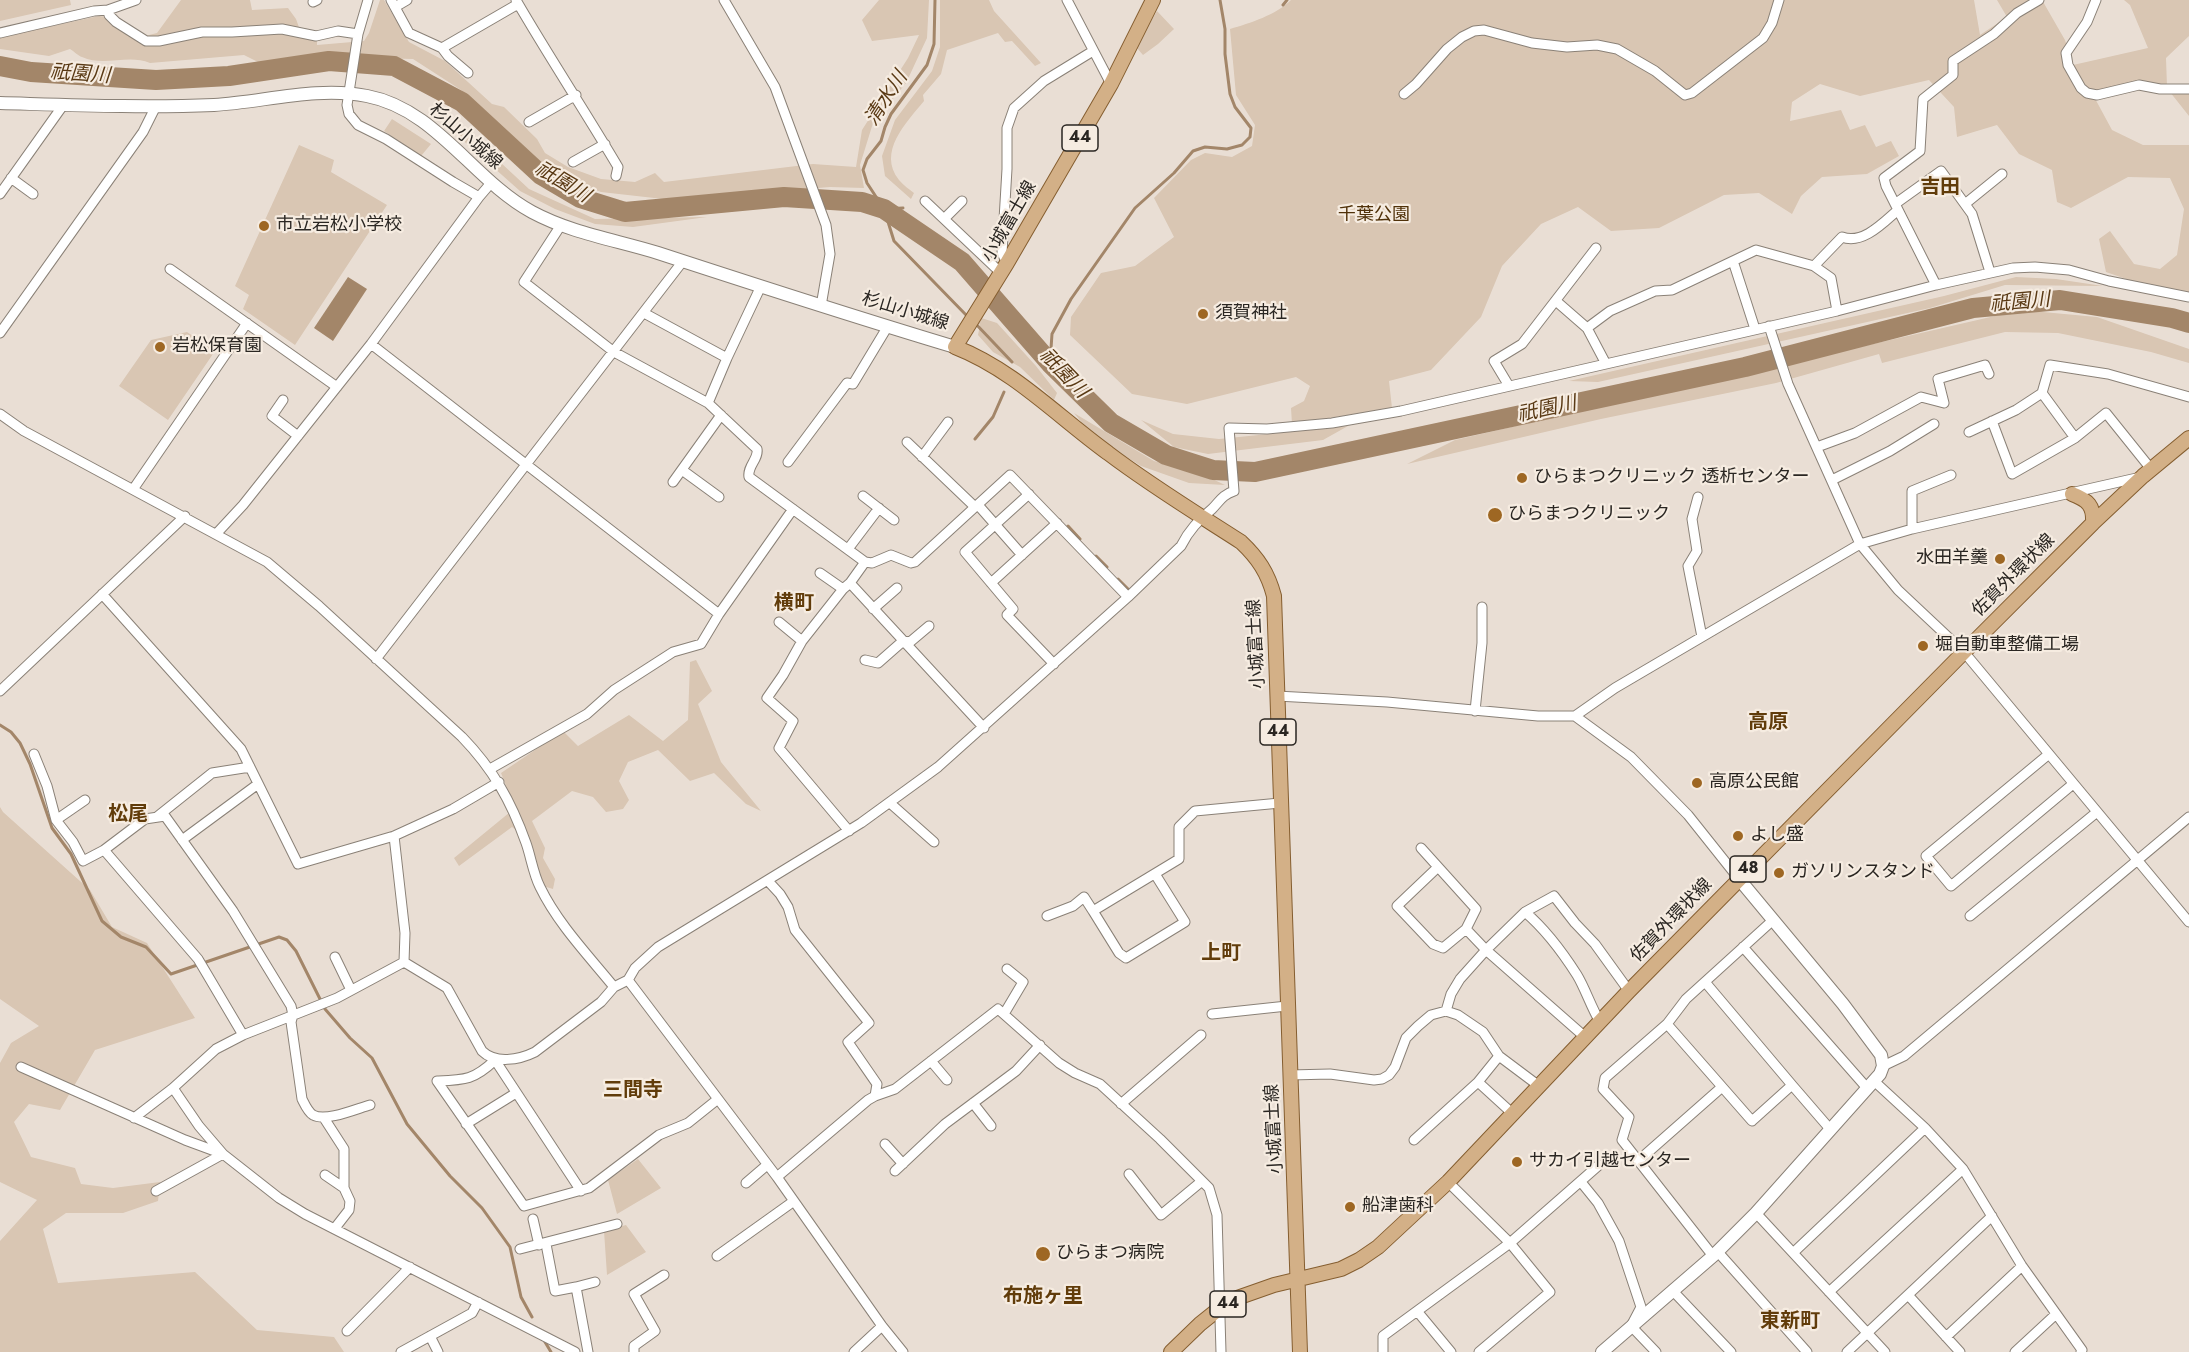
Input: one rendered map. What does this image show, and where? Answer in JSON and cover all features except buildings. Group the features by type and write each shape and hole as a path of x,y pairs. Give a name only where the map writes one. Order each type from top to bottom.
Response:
{"main road":[{"name":"小城富士線","path":"1153,0 1111,84 1004,268 955,346 1004,371 1109,454 1240,542 1254,554 1270,580 1274,596 1298,1279"},
{"name":"杉山小城線","path":"0,103 217,105 350,87 389,102 411,114 433,130 491,183 532,212 561,225 955,346"},
{"name":"佐賀外環状線","path":"1298,1279 1341,1269 1359,1260 1378,1247 1448,1182 1629,991 2092,523 2189,438"},
{"path":"2072,494 2084,498 2090,505 2094,513 2092,523"},
{"path":"1602,1352 1715,1253 1756,1213 1880,1074 1883,1066 1881,1055 1843,1004 1739,879"},
{"path":"1298,1279 1300,1352"},
{"name":"44","path":"1171,1352 1220,1308 1237,1298 1298,1279"}],"street":[{"path":"0,33 94,11 108,10 136,0"},
{"path":"407,0 393,4 409,33 442,48 447,56 468,73"},
{"path":"724,0 775,87 826,225 830,254 821,306"},
{"path":"1067,0 1111,84"},
{"path":"1404,94 1447,49 1462,37 1474,31 1484,30 1532,44 1567,47 1597,45 1617,49 1655,71 1685,95 1692,93 1763,38 1772,23 1779,0"},
{"path":"1936,285 1896,207 1884,178 1920,151 1923,99 1953,75 1953,61 2039,0"},
{"path":"2096,0 2086,22 2066,53 2065,59 2081,88 2087,93 2097,95 2139,85 2160,89 2189,89"},
{"path":"366,2 358,34 350,87 349,114 358,125 386,139 479,197"},
{"path":"442,48 517,2 553,64 576,95 605,144 618,167 616,176"},
{"path":"108,10 109,15 116,22 146,41 159,41 202,32 282,29 316,36 338,31 358,34"},
{"path":"1004,268 1002,254 1008,169 1007,128 1014,108 1044,81 1093,51"},
{"path":"529,122 576,95"},
{"path":"33,194 4,185 64,105"},
{"path":"0,333 143,132 156,106"},
{"path":"573,162 605,144"},
{"path":"1814,266 1842,237 1849,240 1874,231 1896,207 1941,171 1972,214 1990,272"},
{"path":"1965,204 2002,174"},
{"path":"217,533 243,505 371,344 491,183"},
{"path":"925,201 1004,268"},
{"path":"944,219 962,201"},
{"path":"561,225 524,282 614,352 708,403 757,448 758,453 748,471 749,477 865,562 872,563 891,555 911,563 915,562 1010,475 1128,597"},
{"path":"1509,386 1494,361 1522,344 1596,248"},
{"path":"1587,328 1610,311 1655,291 1672,290 1756,250 1814,266 1831,278 1837,311"},
{"path":"376,659 683,261"},
{"path":"1733,261 1755,330"},
{"path":"404,962 447,988 482,1051 488,1057 495,1060 528,1056 535,1052 601,1002 614,987 628,980 635,968 658,947 891,803 984,728 1181,546 1188,531 1225,494 1234,491 1229,428 1268,429 1332,423 1401,411 1837,311 1990,272 2035,267 2069,270 2109,281 2189,297"},
{"path":"170,269 337,387"},
{"path":"708,403 761,286"},
{"path":"1556,301 1587,328 1606,364"},
{"path":"644,313 727,358"},
{"path":"134,488 247,323"},
{"path":"788,462 848,383 853,384 888,326"},
{"path":"1769,326 1788,384 1860,544 1898,590 1964,652 2189,922"},
{"path":"371,344 719,614"},
{"path":"1817,447 1855,433 1920,397 1944,403 1938,379 1985,365 1989,374"},
{"path":"1969,432 2016,410 2042,393 2050,365 2108,374 2189,397"},
{"path":"2042,393 2075,438"},
{"path":"283,400 272,416 298,436"},
{"path":"1277,696 1387,702 1538,716 1575,716 1615,688 1860,544 1912,529 2072,494 2147,473 2106,413 2075,438 2012,474 1992,422"},
{"path":"0,414 24,431 134,488 267,562 320,606 462,737 499,782 516,818 539,884 549,904 614,987"},
{"path":"673,482 721,415"},
{"path":"922,457 948,422"},
{"path":"1832,480 1890,451 1935,424"},
{"path":"907,442 995,524 1022,555"},
{"path":"682,470 719,497"},
{"path":"1912,529 1912,491 1951,475"},
{"path":"1029,494 965,552 1013,609 1007,615 1054,664"},
{"path":"863,496 894,520"},
{"path":"1698,497 1692,519 1697,551 1688,566 1702,637"},
{"path":"848,549 879,508"},
{"path":"490,769 586,714 614,690 673,652 701,644 719,614 794,509"},
{"path":"0,691 185,516"},
{"path":"991,583 1057,523"},
{"path":"849,831 779,748 793,721 767,698 783,675 802,640 865,562"},
{"path":"820,573 846,586 873,609 984,728"},
{"path":"873,609 897,588"},
{"path":"102,594 236,742 298,864 394,836 453,809 499,782"},
{"path":"1475,711 1482,643 1482,607"},
{"path":"779,622 802,640"},
{"path":"866,660 878,663 903,641 910,642 929,626"},
{"path":"1575,716 1631,757 1688,815 1739,879"},
{"path":"34,754 47,786 56,820 73,842 83,861 104,850 146,819 165,816 233,911 291,1006 293,1015 291,1022 302,1100 308,1111 314,1116 324,1118 370,1105"},
{"path":"2049,754 1926,856 1951,886 2073,784"},
{"path":"158,816 212,773 250,767"},
{"path":"182,840 258,784"},
{"path":"56,820 86,800"},
{"path":"891,803 934,842"},
{"path":"1093,911 1179,859 1179,827 1195,811 1280,803"},
{"path":"1970,916 2097,812"},
{"path":"1883,1066 1904,1056 2189,817"},
{"path":"394,836 405,933 404,962"},
{"path":"1421,848 1476,909 1466,929 1443,948 1433,944 1397,906 1438,867"},
{"path":"104,850 198,959 243,1035"},
{"path":"1047,916 1073,906 1084,897 1119,953 1126,958 1185,922 1155,874"},
{"path":"768,881 788,907 795,930 869,1023 848,1042 877,1084 875,1096"},
{"path":"1446,1011 1451,994 1460,979 1486,950 1525,912 1554,896 1595,944 1629,991"},
{"path":"1525,912 1541,928 1578,976 1600,1022"},
{"path":"1772,921 1686,999 1667,1024 1605,1078 1603,1089 1629,1117 1622,1140 1638,1161 1715,1253 1807,1352"},
{"path":"1466,929 1486,950 1586,1037"},
{"path":"1743,947 1870,1084 1925,1128 1963,1169 2022,1266 2082,1350 2081,1352"},
{"path":"335,957 351,990"},
{"path":"134,1118 173,1088 216,1049 243,1035 328,1001 404,962"},
{"path":"1004,1014 1023,982 1007,969"},
{"path":"628,980 777,1177 882,1326 903,1352"},
{"path":"1705,982 1830,1130"},
{"path":"1212,1014 1287,1006"},
{"path":"777,1177 875,1096 895,1089 998,1009 1059,1062 1075,1073 1100,1084 1160,1139 1202,1181 1211,1194 1217,1215 1221,1352"},
{"path":"1290,1075 1330,1074 1382,1079 1389,1075 1395,1067 1406,1038 1431,1015 1438,1011 1446,1011 1458,1015 1483,1032 1499,1056 1539,1086"},
{"path":"1667,1024 1752,1120 1792,1085"},
{"path":"1120,1104 1201,1035"},
{"path":"885,1144 899,1168 945,1124 1016,1071 1040,1045"},
{"path":"1414,1140 1478,1082 1499,1056"},
{"path":"495,1060 581,1191"},
{"path":"495,1060 480,1074 459,1081 437,1081 524,1206 581,1191 617,1169 660,1135 688,1123 718,1099"},
{"path":"932,1061 947,1080"},
{"path":"21,1067 134,1118 223,1154"},
{"path":"1478,1082 1513,1114"},
{"path":"1638,1161 1722,1087"},
{"path":"173,1088 223,1154 279,1198 305,1214 575,1352"},
{"path":"466,1124 516,1093"},
{"path":"973,1103 991,1126"},
{"path":"324,1118 344,1149 344,1188 350,1201 349,1210 335,1228"},
{"path":"1793,1253 1925,1128"},
{"path":"156,1191 223,1154"},
{"path":"1383,1352 1383,1336 1510,1243 1599,1164"},
{"path":"746,1183 767,1165"},
{"path":"1829,1292 1963,1169"},
{"path":"1129,1174 1161,1215 1202,1181"},
{"path":"325,1175 344,1188"},
{"path":"1448,1182 1510,1243 1550,1292 1479,1352"},
{"path":"1581,1182 1598,1203 1620,1241 1641,1307 1631,1326 1656,1352"},
{"path":"717,1256 794,1201"},
{"path":"1756,1213 1885,1352"},
{"path":"1847,1352 1992,1216"},
{"path":"533,1219 555,1291 595,1282"},
{"path":"520,1249 617,1224"},
{"path":"1946,1337 2022,1266"},
{"path":"347,1331 410,1267"},
{"path":"634,1352 634,1346 655,1331 634,1294 664,1275"},
{"path":"576,1287 588,1352"},
{"path":"1672,1290 1731,1352"},
{"path":"1908,1295 1960,1352"},
{"path":"400,1352 472,1313 478,1302"},
{"path":"1417,1311 1451,1352"},
{"path":"2015,1352 2055,1315"},
{"path":"854,1352 882,1326"},
{"path":"430,1336 438,1352"}],"green space":[{"path":"0,0 70,0 71,5 0,21"},
{"path":"181,0 250,0 252,10 288,8 300,30 317,33 317,45 364,41 380,0 384,0 409,42 445,61 492,104 504,107 537,139 545,153 568,167 601,179 635,182 655,173 664,182 813,164 856,167 862,130 908,58 919,35 872,41 862,20 879,0 929,0 927,38 906,83 873,123 860,165 864,188 830,187 672,200 601,192 561,177 530,157 461,90 413,59 338,57 262,64 244,55 150,63 133,60 90,60 70,49 49,56 0,49 0,37 99,16 117,18 145,36 157,33"},
{"path":"940,0 989,0 994,11 1041,63 1035,66 1012,41 1005,42 998,33 947,50 941,74 923,95 924,101 902,128 892,148 893,169 901,182 914,193 911,199 885,176 882,156 895,120 932,71 940,47"},
{"name":"千葉公園","path":"1291,0 1974,0 1980,35 2007,17 1997,0 2042,0 2065,40 2073,65 2148,48 2130,5 2124,0 2189,0 2189,36 2166,58 2167,87 2189,87 2189,116 2166,87 2092,93 2112,130 2143,145 2189,145 2189,293 2132,281 2106,272 2099,239 2110,231 2134,264 2160,269 2177,255 2184,209 2170,178 2128,177 2071,208 2057,202 2052,170 2019,154 1997,125 1957,137 1954,107 1929,80 1860,96 1820,84 1792,102 1790,121 1841,110 1850,130 1865,125 1876,147 1891,141 1899,156 1867,174 1822,177 1801,196 1792,214 1759,193 1724,195 1659,228 1611,231 1578,207 1541,224 1502,266 1481,317 1431,370 1389,381 1392,408 1292,424 1291,408 1304,401 1310,386 1296,377 1187,404 1132,394 1070,335 1071,317 1101,273 1135,266 1174,237 1154,198 1191,160 1205,153 1232,157 1252,146 1255,125 1236,95 1230,29 1270,14"},
{"path":"1157,11 1174,29 1143,55 1136,47"},
{"path":"392,119 431,144 421,156 384,131"},
{"path":"449,128 471,135 529,189 595,219 707,217 633,227 595,224 555,209 520,191"},
{"path":"299,145 334,160 331,172 387,205 295,345 243,309 249,295 235,286"},
{"path":"2016,277 2056,279 2103,286 2005,285 1930,308 1598,382 1569,381 1944,296"},
{"path":"2021,310 2097,317 2189,349 2189,363 2151,352 2058,333 2005,332 1882,363 1879,354 1776,383 1601,419 1407,464 1455,440"},
{"path":"972,315 997,323 1057,393 1054,400 1020,367 993,352 978,335 980,325"},
{"path":"187,332 215,351 168,420 119,386 151,340"},
{"path":"1074,413 1154,461 1204,475 1225,485 1189,483 1141,466 1093,436"},
{"path":"1141,420 1173,434 1219,439 1348,426 1323,440 1208,454 1174,447"},
{"path":"696,660 712,691 698,704 721,762 761,811 746,804 714,773 690,781 658,750 628,762 619,781 629,800 623,809 606,812 593,797 572,791 532,821 545,848 543,858 555,879 553,889 543,886 530,841 512,827 459,866 454,858 515,808 501,773 563,731 578,746 629,715 663,741 688,720 690,662"},
{"path":"0,807 90,890 112,927 147,943 195,1018 95,1050 60,1110 29,1104 14,1122 31,1157 75,1168 81,1184 113,1188 160,1182 158,1201 123,1213 66,1213 43,1229 58,1283 195,1272 257,1330 334,1337 344,1352 0,1352 0,1241 37,1200 0,1182 0,1063 11,1043 39,1026 0,999"},
{"path":"638,1159 661,1188 617,1214 608,1180"},
{"path":"626,1225 646,1252 607,1275 604,1231"}],"shaded area":[{"path":"348,277 367,289 333,341 314,328"}],"waterway":[{"name":"清水川","path":"884,209 867,183 863,170 867,159 881,141 891,114 927,65 934,44 935,0"},
{"path":"1050,363 1052,334 1071,299 1135,208 1174,173 1193,151 1205,147 1227,149 1242,145 1250,137 1251,128 1235,107 1230,94 1225,54 1225,29 1220,0"},
{"path":"1283,5 1287,0"},
{"name":"祇園川","path":"0,66 31,72 156,80 229,76 329,61 394,66 462,102 541,175 580,198 625,212 784,197 862,202 884,209 962,262 1050,363 1111,423 1166,455 1213,470 1255,472 1745,367 1973,308 2060,300 2172,318 2189,323"},
{"path":"903,208 884,209 894,241 969,318"},
{"path":"974,322 1012,362"},
{"path":"975,439 993,417 1004,392"},
{"path":"1068,526 1080,539"},
{"path":"1096,556 1107,567"},
{"path":"1118,579 1128,589"},
{"path":"0,725 11,732 20,743 30,764 52,828 71,854 102,921 121,937 146,947 171,974 279,937 287,940 296,951 325,1009 350,1038 372,1058 407,1124 450,1176 482,1208 510,1247 521,1297 532,1317"},
{"path":"545,1342 551,1352"}],"place":[{"name":"市立岩松小学校","path":"264,226"},
{"name":"須賀神社","path":"1203,314"},
{"name":"岩松保育園","path":"160,347"},
{"name":"ひらまつクリニック 透析センター","path":"1522,478"},
{"name":"ひらまつクリニック","path":"1495,515"},
{"name":"水田羊羹","path":"2000,559"},
{"name":"堀自動車整備工場","path":"1923,646"},
{"name":"高原公民館","path":"1697,783"},
{"name":"よし盛","path":"1738,836"},
{"name":"ガソリンスタンド","path":"1779,873"},
{"name":"サカイ引越センター","path":"1517,1162"},
{"name":"船津歯科","path":"1350,1207"},
{"name":"ひらまつ病院","path":"1043,1254"}],"district":[{"name":"吉田","path":"1940,188"},
{"name":"横町","path":"794,604"},
{"name":"高原","path":"1768,723"},
{"name":"松尾","path":"128,815"},
{"name":"上町","path":"1221,954"},
{"name":"三間寺","path":"633,1091"},
{"name":"布施ヶ里","path":"1043,1297"},
{"name":"東新町","path":"1790,1322"}]}
